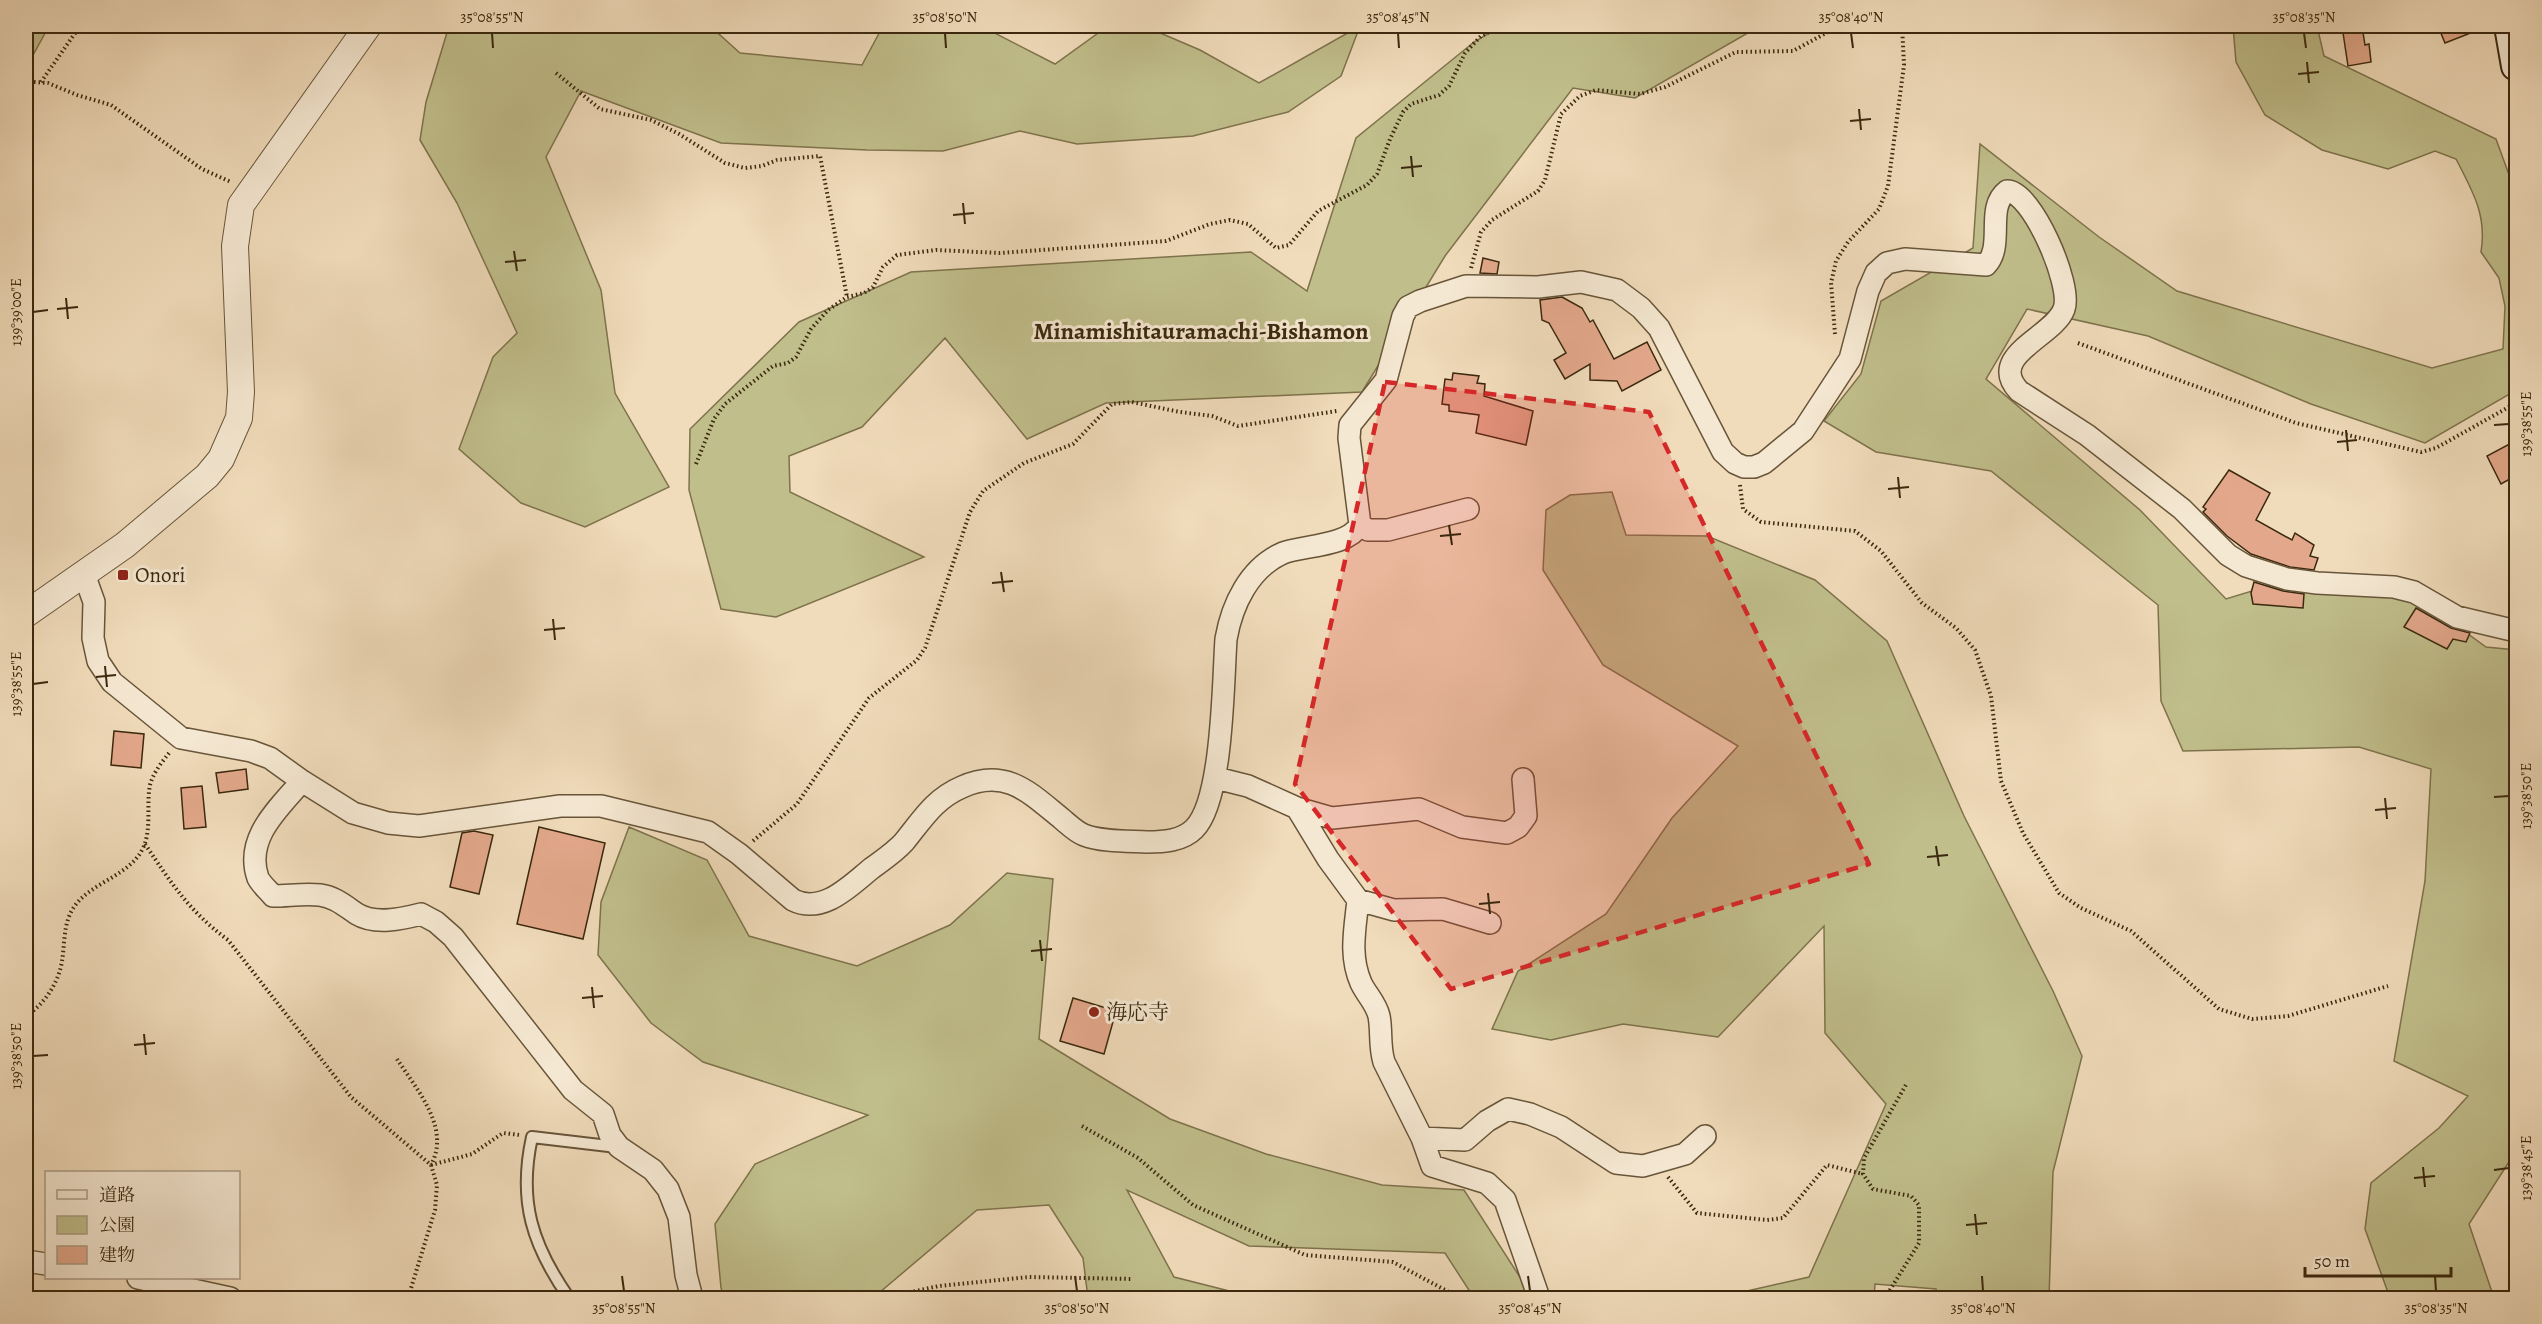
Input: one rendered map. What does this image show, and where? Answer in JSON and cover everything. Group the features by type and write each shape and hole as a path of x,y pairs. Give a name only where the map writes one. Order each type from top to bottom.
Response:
{"main road":[{"path":"2509,26 2517,66"}],"street":[{"path":"26,614 125,545 207,476 221,459 239,418 241,392 235,246 241,205 368,26"},
{"path":"84,574 94,602 93,638 98,661 112,682 181,738 251,751 270,758 353,813 388,823 419,826 560,806 601,806 708,832 799,903 820,903 835,898 899,847 939,800 974,782 994,779 1023,788 1083,835 1125,841 1156,842 1176,839 1193,830 1207,810 1216,778 1226,639 1230,618 1243,591 1260,569 1283,553 1336,541 1356,531 1360,525 1350,425 1386,380 1405,311 1420,301 1466,286 1538,287 1581,282 1606,286 1628,297 1659,328 1724,452 1735,463 1744,467 1754,467 1764,463 1803,431 1851,359 1868,291 1881,268 1898,259 1986,265 1991,260 1996,246 1999,200 2007,191 2012,191 2023,200 2046,238 2059,263 2066,291 2066,303 2058,322 2025,346 2013,362 2012,384 2019,391 2087,435 2182,509 2228,555 2246,566 2287,579 2318,584 2394,587 2414,592 2457,616 2517,631"},
{"path":"1360,525 1368,531 1388,530 1468,508"},
{"path":"1216,778 1248,786 1297,808 1332,818 1419,809 1462,827 1507,833 1518,827 1526,816 1523,779"},
{"path":"302,781 263,826 255,855 258,879 273,896 320,895 342,902 358,915 396,920 421,914 436,922 453,937 573,1090 603,1114 610,1135 620,1147 653,1170 668,1189 679,1217 686,1275 692,1299"},
{"path":"1297,808 1328,859 1358,900 1394,910 1443,909 1490,923"},
{"path":"1358,900 1352,954 1361,984 1372,999 1379,1016 1380,1050 1384,1062 1422,1138 1432,1166 1487,1183 1505,1200 1539,1299"},
{"path":"1422,1138 1465,1140 1488,1121 1508,1109 1530,1114 1561,1127 1616,1163 1643,1166 1685,1154 1705,1136"},
{"path":"26,1261 45,1264"},
{"path":"142,1279 230,1299"}],"lane":[{"path":"569,1299 550,1271 538,1244 526,1199 526,1166 532,1137 620,1147"}],"path":[{"path":"41,83 80,26"},
{"path":"696,464 714,419 725,404 773,366 788,363 796,357 811,328 828,310 847,297 864,293 873,287 883,267 897,255 936,250 999,253 1166,241 1210,224 1230,220 1248,224 1276,248 1289,245 1317,211 1367,185 1377,174 1403,112 1411,104 1439,95 1449,86 1465,54 1481,36 1501,26"},
{"path":"1466,286 1480,232 1492,220 1538,190 1545,180 1561,114 1580,96 1596,90 1640,94 1665,87 1736,52 1793,51 1839,26"},
{"path":"1836,344 1831,292 1836,261 1848,242 1879,209 1888,186 1904,65 1902,26"},
{"path":"556,73 600,109 651,120 726,163 745,168 762,166 777,160 820,156 847,297"},
{"path":"26,86 34,82 48,83 111,105 202,169 250,190"},
{"path":"2078,343 2296,423 2421,452 2436,448 2517,403"},
{"path":"739,854 797,804 864,704 876,690 917,660 925,648 970,512 983,491 991,484 1024,463 1073,444 1112,404 1132,402 1212,416 1238,426 1324,412 1362,410"},
{"path":"1744,467 1740,477 1743,509 1761,522 1855,531 1881,550 1922,603 1956,628 1975,650 1991,696 2001,781 2023,833 2059,893 2081,908 2131,931 2219,1009 2252,1019 2288,1016 2388,986"},
{"path":"26,1016 39,1008 62,964 67,922 74,908 82,897 133,862 145,844 150,784 159,766 181,738"},
{"path":"145,844 181,898 205,922 228,940 351,1097 431,1165 436,1185 435,1210 408,1299"},
{"path":"397,1059 430,1111 437,1133 438,1152 431,1165"},
{"path":"1885,1299 1919,1243 1919,1205 1911,1196 1873,1189 1863,1174 1864,1158 1907,1083"},
{"path":"1082,1126 1138,1158 1193,1205 1305,1254 1393,1262 1460,1299"},
{"path":"431,1165 472,1154 503,1133 532,1137"},
{"path":"1657,1161 1697,1213 1767,1220 1783,1218 1827,1165 1863,1174"},
{"path":"883,1299 939,1286 1029,1277 1133,1279"}],"highlighted area":[{"path":"1385,382 1649,412 1869,864 1451,989 1295,784"}],"green space":[{"path":"26,26 49,26 26,68"},
{"path":"449,26 710,26 740,53 862,65 883,26 981,26 1055,64 1108,26 1144,26 1200,50 1259,83 1360,26 1341,76 1288,112 1193,136 1077,144 1020,131 943,151 721,143 581,91 546,157 601,290 615,393 669,487 585,527 521,503 459,449 493,357 517,333 457,203 420,140 426,102"},
{"path":"1501,26 1760,26 1635,98 1573,88 1445,256 1362,392 1106,403 1027,439 945,338 862,427 789,456 790,492 924,557 776,617 721,609 689,490 690,429 799,322 911,272 1251,252 1307,291 1356,138 1474,42"},
{"path":"2233,26 2317,26 2324,56 2496,139 2516,194 2516,384 2508,395 2425,443 2311,404 2148,336 2027,309 1986,379 2140,510 2226,599 2298,577 2393,579 2486,647 2516,650 2516,1151 2469,1224 2494,1298 2390,1298 2365,1229 2371,1183 2439,1128 2468,1096 2394,1061 2425,881 2431,769 2359,747 2183,751 2161,701 2158,605 1991,471 1876,452 1824,421 1861,374 1881,301 1973,248 1980,144 2099,237 2177,291 2432,368 2503,349 2505,306 2499,278 2481,252 2480,215 2473,193 2456,159 2435,151 2388,169 2322,150 2265,115 2236,62"},
{"path":"1612,492 1626,535 1707,536 1815,580 1887,641 1964,816 2053,991 2082,1056 2053,1172 2049,1298 1938,1298 1936,1289 1875,1284 1874,1298 1716,1298 1809,1277 1886,1104 1825,1033 1824,926 1718,1037 1623,1024 1551,1040 1492,1029 1518,971 1606,914 1672,818 1738,746 1603,665 1543,570 1546,510 1570,495"},
{"path":"629,827 707,860 749,936 857,966 950,925 1007,873 1053,879 1039,1039 1170,1119 1266,1154 1382,1185 1464,1190 1525,1285 1563,1298 1474,1298 1445,1253 1249,1246 1127,1190 1174,1277 1257,1298 1088,1298 1083,1258 1049,1205 977,1210 873,1298 725,1298 721,1288 715,1224 755,1164 868,1115 703,1062 651,1023 598,955 601,902"}],"building":[{"path":"2342,26 2362,26 2365,45 2369,44 2371,62 2348,66"},
{"path":"2438,26 2486,26 2486,27 2445,43"},
{"path":"1483,258 1499,262 1497,274 1480,273"},
{"path":"1562,297 1582,308 1590,322 1593,320 1614,359 1647,342 1661,370 1622,391 1617,381 1590,380 1590,364 1565,379 1554,360 1566,353 1549,323 1542,320 1540,300"},
{"path":"1453,373 1479,376 1477,383 1485,384 1484,396 1533,411 1526,445 1476,433 1479,415 1449,411 1449,405 1442,404 1445,379 1452,380"},
{"path":"2517,440 2517,475 2501,484 2487,456"},
{"path":"2229,470 2270,493 2256,520 2292,540 2295,533 2314,545 2310,556 2318,558 2314,570 2290,567 2251,554 2227,536 2203,512 2206,509 2203,507"},
{"path":"2254,582 2283,591 2304,594 2303,608 2253,604 2251,593"},
{"path":"2416,608 2451,628 2470,633 2466,642 2453,639 2447,649 2404,627"},
{"path":"114,731 144,734 141,768 111,765"},
{"path":"246,769 248,789 219,793 216,773"},
{"path":"202,786 206,827 184,829 181,788"},
{"path":"539,827 605,843 583,939 517,924"},
{"path":"474,831 493,835 479,894 450,887 462,833"},
{"path":"1073,998 1116,1011 1104,1054 1060,1041"}],"place":[{"name":"Onori","path":"123,575"},
{"name":"海応寺","path":"1094,1012"}],"district":[{"name":"Minamishitauramachi-Bishamon","path":"1201,331"}]}
